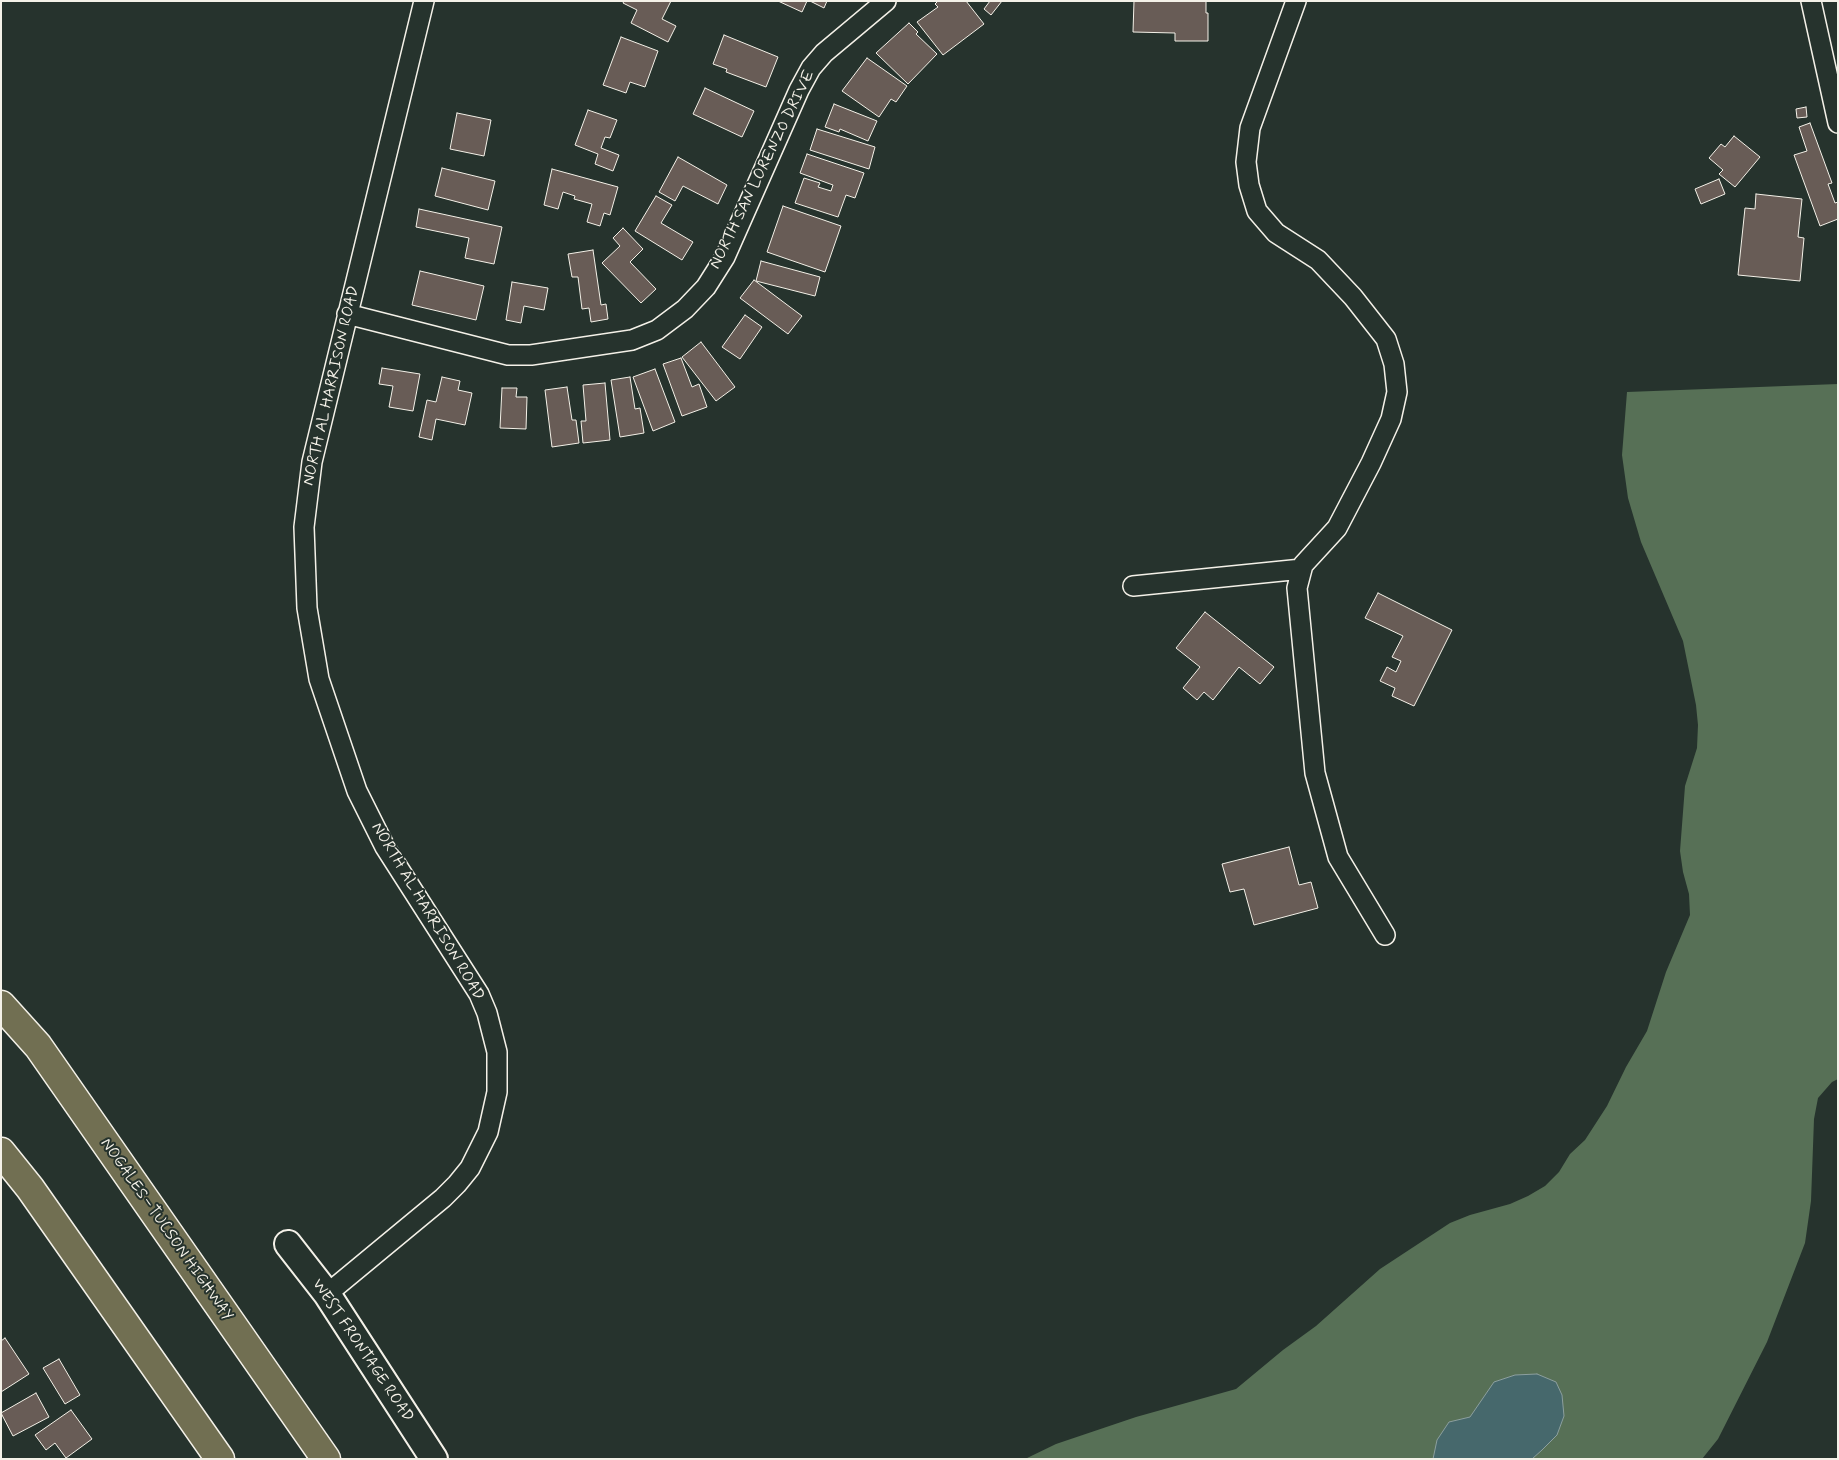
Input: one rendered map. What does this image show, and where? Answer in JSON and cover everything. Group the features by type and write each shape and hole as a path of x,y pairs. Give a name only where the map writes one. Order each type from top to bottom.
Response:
{"highway":[{"name":"NOGALES–TUCSON HIGHWAY","path":"1,1004 38,1046 326,1459"},
{"path":"1,1152 30,1188 220,1459"}],"street":[{"name":"NORTH AL HARRISON ROAD","path":"327,1294 443,1198 457,1184 473,1162 488,1132 495,1106 498,1072 496,1045 487,1013 478,994 385,848 357,791 319,680 306,608 304,527 312,462 424,1"},
{"name":"NORTH SAN LORENZO DRIVE","path":"348,314 508,354 531,355 632,340 657,330 685,309 706,287 725,257 799,90 811,68 824,53 886,1"},
{"path":"1296,1 1250,128 1246,162 1249,185 1258,211 1276,233 1318,260 1353,297 1386,339 1394,364 1397,392 1391,419 1337,528 1303,565 1297,588 1315,773 1338,857 1385,935"},
{"path":"1811,1 1838,123"},
{"path":"1133,586 1302,569"},
{"name":"WEST FRONTAGE ROAD","path":"288,1244 327,1294 434,1459"}],"green space":[{"path":"1838,384 1838,1079 1832,1082 1818,1098 1814,1119 1811,1201 1805,1243 1767,1342 1718,1439 1702,1459 1025,1459 1056,1444 1136,1417 1236,1389 1283,1350 1316,1326 1380,1269 1450,1223 1470,1215 1510,1204 1545,1186 1559,1172 1570,1154 1585,1140 1607,1106 1626,1067 1647,1031 1666,972 1690,915 1689,894 1680,851 1685,786 1697,748 1698,725 1696,705 1683,641 1641,542 1628,498 1622,455 1627,392"}],"water":[{"path":"1537,1374 1556,1382 1562,1395 1564,1416 1557,1435 1532,1459 1433,1459 1437,1440 1449,1422 1470,1417 1494,1382 1515,1375"}],"building":[{"path":"624,1 671,1 662,19 676,26 668,42 631,23 637,10 623,3"},
{"path":"778,1 807,1 802,12"},
{"path":"810,1 827,1 824,8"},
{"path":"938,1 966,1 984,24 943,55 917,22 938,7 935,4"},
{"path":"990,1 1002,1 991,15 984,9"},
{"path":"1134,1 1206,1 1208,41 1175,41 1175,33 1133,32"},
{"path":"909,23 918,32 916,34 937,54 908,84 876,53"},
{"path":"724,35 778,57 766,87 726,72 727,69 713,64"},
{"path":"621,37 658,51 645,87 630,82 626,93 603,85"},
{"path":"867,58 907,86 896,102 891,99 879,117 842,91"},
{"path":"705,88 754,111 742,137 693,114"},
{"path":"834,104 877,121 868,141 840,129 839,132 825,127"},
{"path":"1806,107 1807,117 1797,118 1796,109"},
{"path":"588,110 617,120 610,138 605,137 601,148 619,155 613,171 595,164 598,154 575,145"},
{"path":"457,113 491,120 484,156 450,149"},
{"path":"1810,123 1832,183 1828,184 1835,203 1838,202 1838,219 1820,226 1794,155 1807,151 1799,127"},
{"path":"817,129 875,147 869,169 810,150"},
{"path":"1734,136 1760,157 1735,187 1719,174 1723,170 1709,158 1721,144 1725,147"},
{"path":"807,154 864,173 855,198 846,195 838,217 795,203 804,178 820,183 818,187 831,191 833,185 800,173"},
{"path":"678,157 727,185 718,204 683,186 675,201 659,192"},
{"path":"442,168 495,181 488,210 435,196"},
{"path":"552,169 618,187 610,215 604,213 600,226 587,222 592,204 574,199 575,196 563,192 558,209 544,205"},
{"path":"1719,179 1725,194 1701,204 1695,189"},
{"path":"1756,194 1802,199 1798,237 1804,238 1800,281 1738,275 1745,208 1755,209"},
{"path":"656,196 672,205 661,223 693,242 682,260 635,231"},
{"path":"783,206 841,226 825,272 767,252"},
{"path":"419,209 502,227 494,264 465,258 469,238 416,227"},
{"path":"623,228 643,249 630,262 656,289 641,303 602,263 620,246 613,238"},
{"path":"593,250 601,305 606,304 608,319 591,322 589,308 582,309 578,277 572,277 568,254"},
{"path":"761,261 820,277 815,296 756,281"},
{"path":"420,271 484,286 476,320 412,305"},
{"path":"754,280 802,316 788,334 740,298"},
{"path":"512,282 548,288 544,310 524,306 521,323 506,320"},
{"path":"745,315 762,327 740,359 722,347"},
{"path":"701,342 735,387 716,401 682,357"},
{"path":"681,358 692,387 699,384 707,407 682,416 663,364"},
{"path":"382,368 420,374 413,411 389,407 393,386 379,384"},
{"path":"655,369 675,422 653,431 633,377"},
{"path":"442,377 460,381 458,390 472,393 465,425 436,419 432,440 419,437 427,400 436,402"},
{"path":"630,377 635,409 640,408 644,433 620,437 611,380"},
{"path":"605,383 610,440 583,443 581,421 586,421 583,385"},
{"path":"567,387 572,420 576,420 579,443 552,447 545,390"},
{"path":"502,388 517,388 516,397 527,397 526,429 500,428"},
{"path":"1378,593 1452,630 1414,706 1392,696 1395,688 1380,681 1387,667 1396,672 1401,661 1392,657 1403,636 1365,618"},
{"path":"1205,612 1274,667 1260,684 1239,667 1213,700 1204,692 1197,700 1183,688 1200,667 1176,648"},
{"path":"1289,847 1299,885 1311,882 1318,908 1254,925 1244,889 1230,892 1222,864"},
{"path":"5,1338 29,1374 1,1392 1,1341"},
{"path":"59,1359 80,1395 65,1404 43,1368"},
{"path":"36,1393 49,1417 13,1436 1,1413"},
{"path":"71,1410 92,1439 66,1458 55,1443 46,1450 35,1435"}]}
